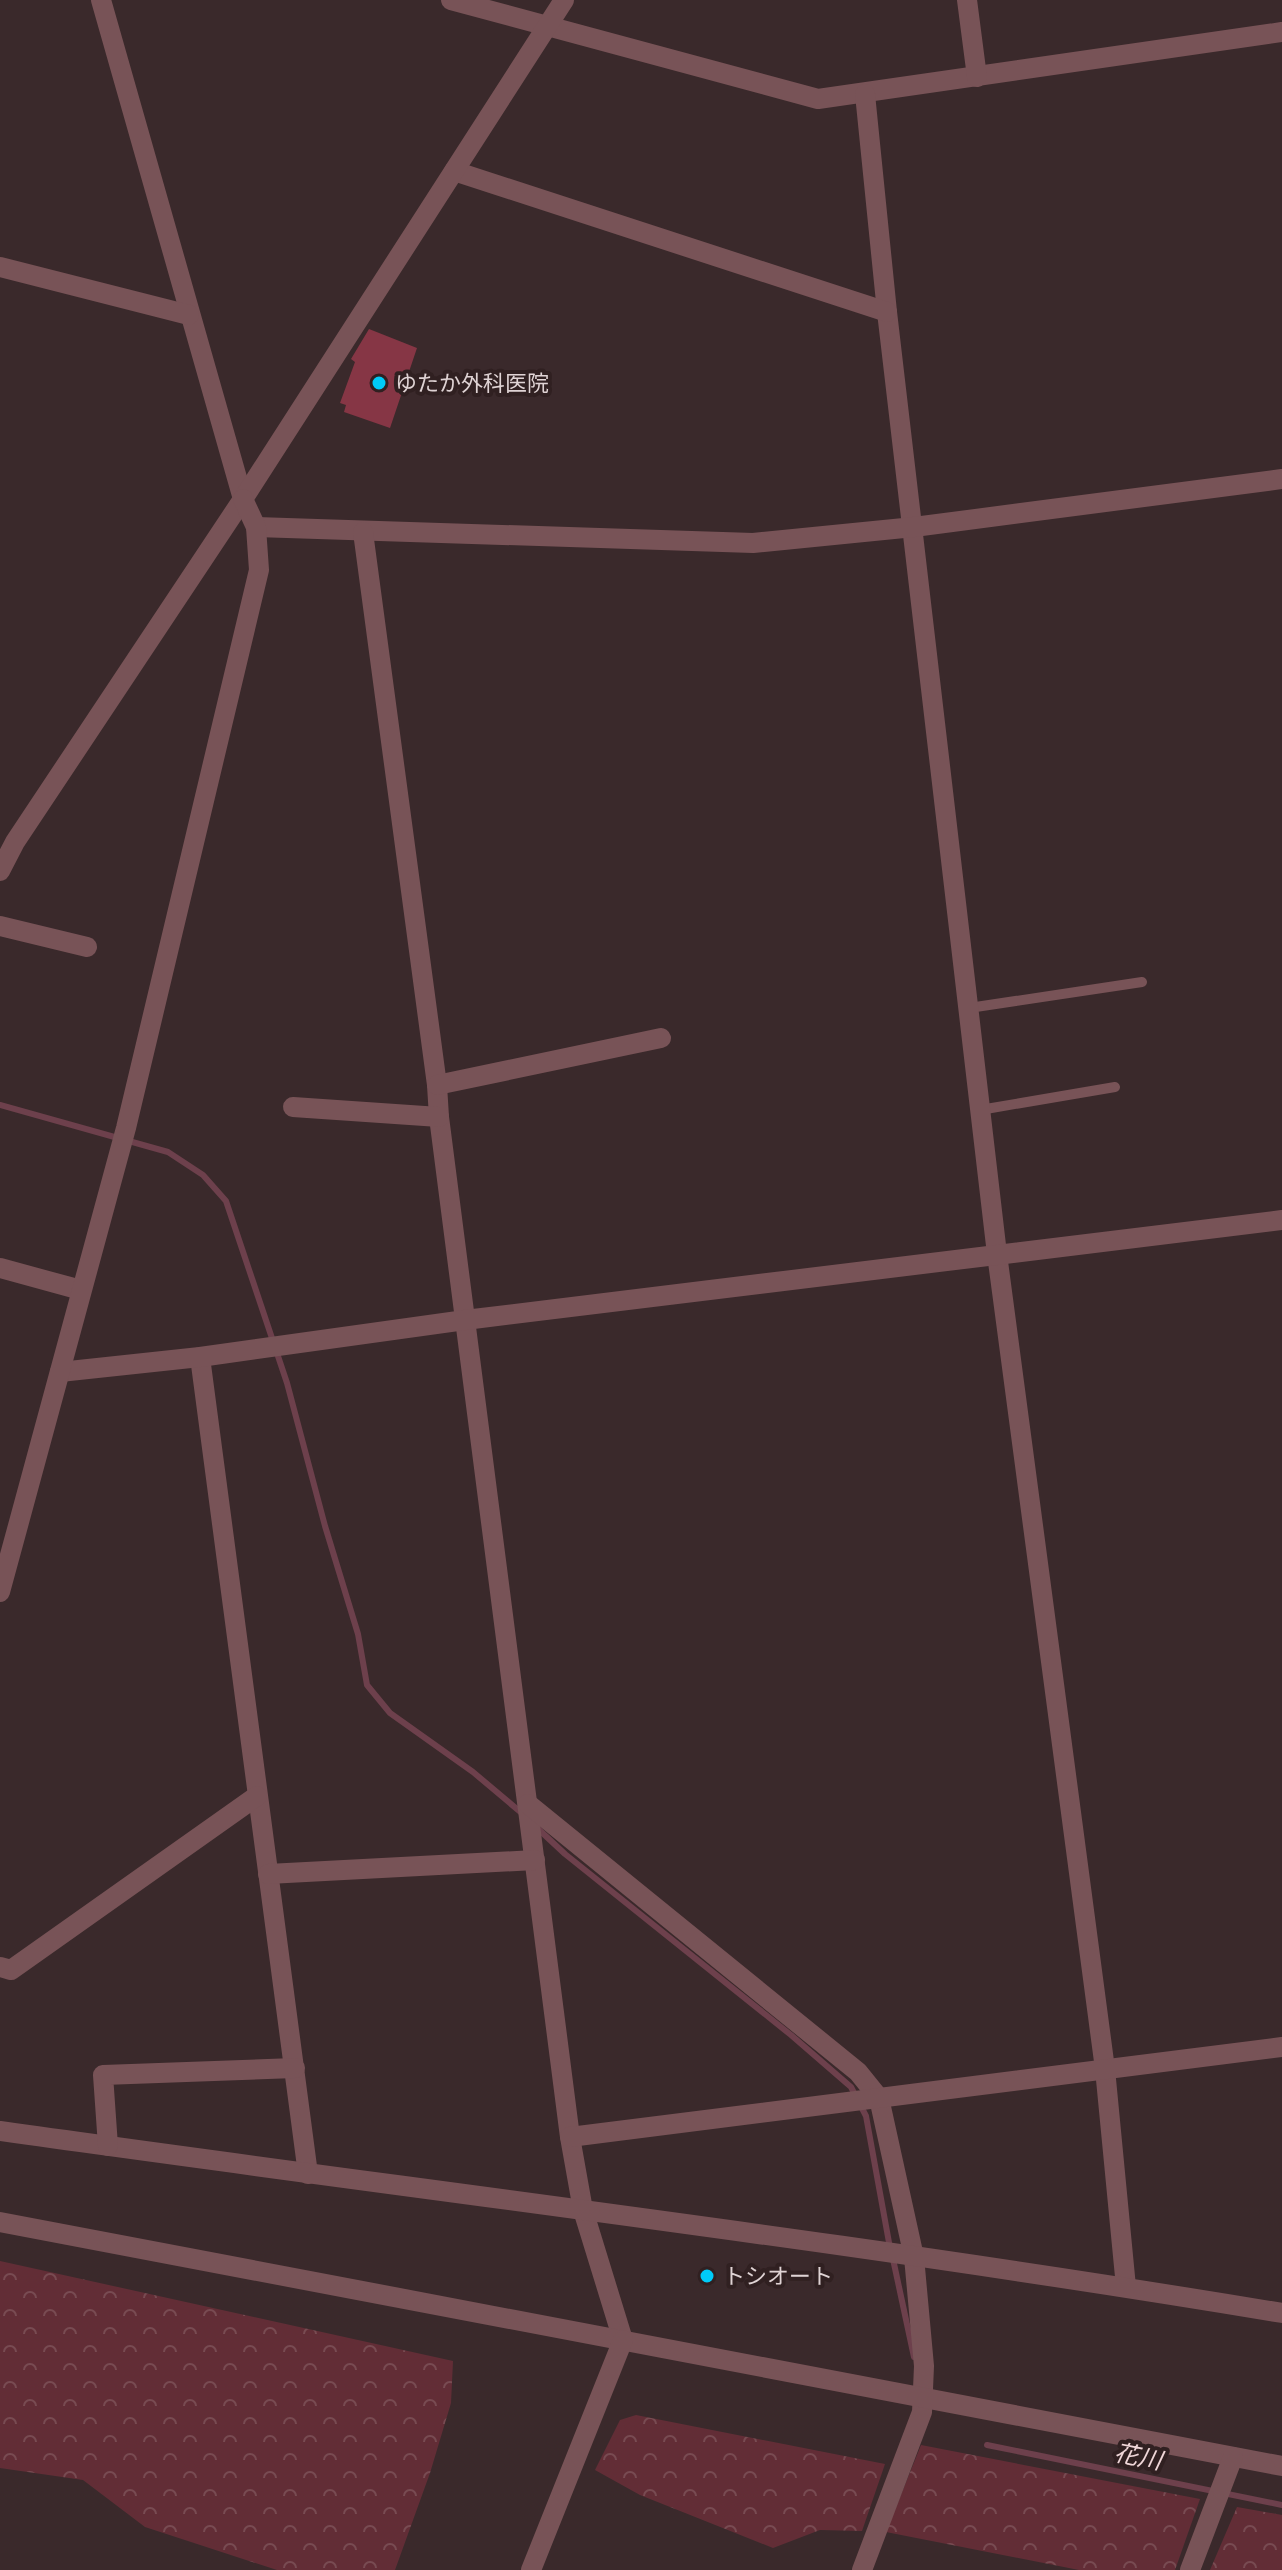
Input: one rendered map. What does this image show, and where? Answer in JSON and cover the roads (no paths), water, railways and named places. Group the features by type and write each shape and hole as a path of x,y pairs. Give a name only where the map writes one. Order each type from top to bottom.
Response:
{"street":[{"path":"0,1592 126,1128 259,570 256,527 243,499 101,0"},
{"path":"451,0 818,99 1282,32"},
{"path":"0,871 15,842 243,499 564,0"},
{"path":"967,0 977,77"},
{"path":"865,94 887,312 997,1254 1105,2069 1126,2287"},
{"path":"454,171 887,312"},
{"path":"0,267 189,315"},
{"path":"256,527 753,543 914,527 1282,479"},
{"path":"363,532 437,1085 570,2137 583,2210 623,2340 531,2570"},
{"path":"0,926 87,947"},
{"path":"437,1085 661,1038"},
{"path":"293,1107 439,1117"},
{"path":"60,1372 1282,1220"},
{"path":"0,1268 81,1290"},
{"path":"200,1357 308,2174"},
{"path":"0,1967 11,1970 257,1796"},
{"path":"529,1808 858,2072 875,2099 910,2256 924,2366 922,2412 862,2570"},
{"path":"268,1874 533,1850"},
{"path":"570,2137 1282,2047"},
{"path":"108,2146 103,2075 295,2068"},
{"path":"0,2131 874,2250 1282,2313"},
{"path":"0,2222 1282,2466"},
{"path":"1190,2570 1233,2457"}],"lane":[{"path":"969,1008 1142,982"},
{"path":"980,1110 1115,1087"}],"waterway":[{"path":"0,1105 168,1152 203,1175 226,1201 287,1383 358,1634 367,1685 390,1713 473,1772 524,1815"},
{"path":"535,1826 565,1854 791,2035 851,2087 866,2116 890,2248"},
{"path":"893,2259 914,2357"},
{"name":"花川","path":"987,2445 1282,2505"}],"place":[{"name":"ゆたか外科医院","path":"379,383"},
{"name":"トシオート","path":"707,2276"}]}
